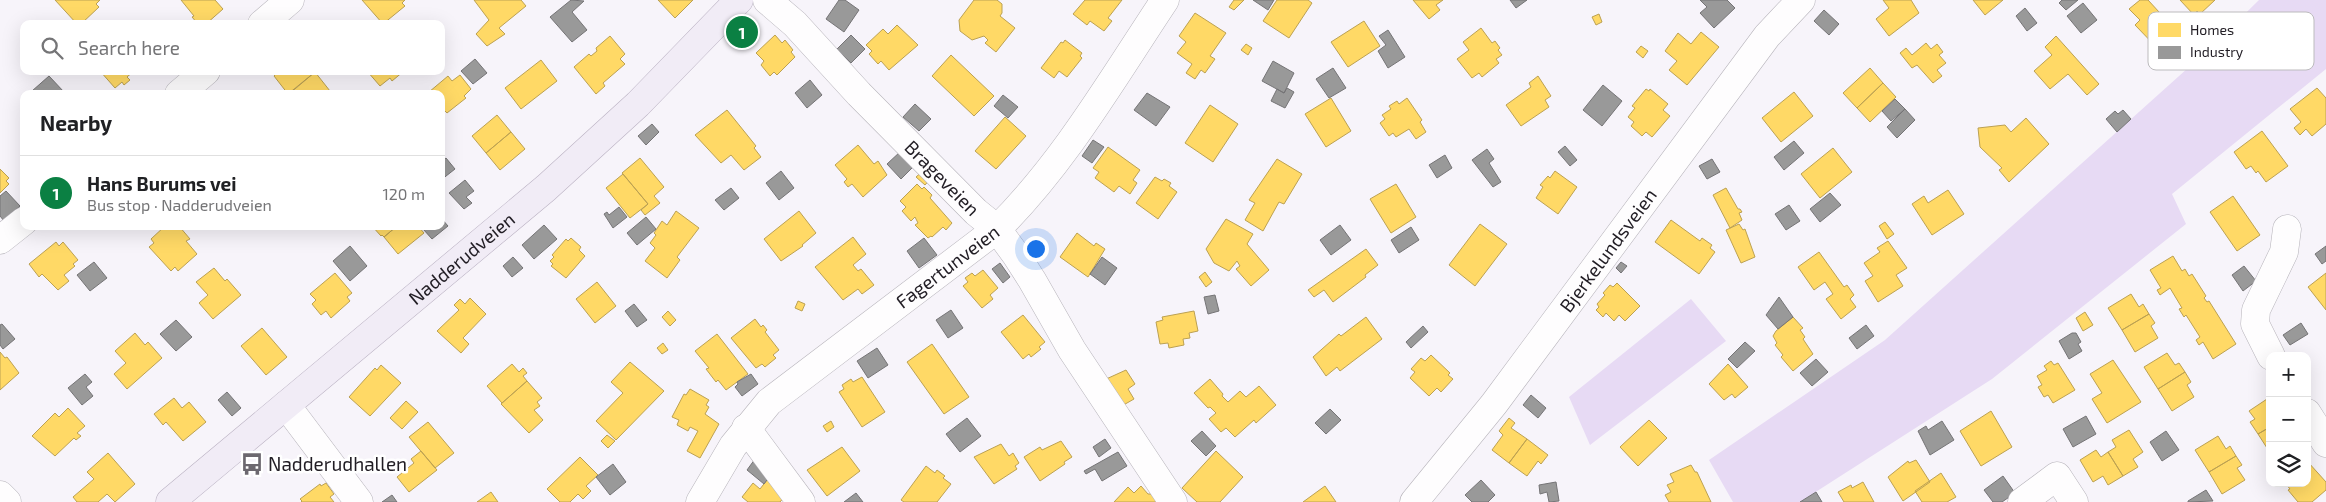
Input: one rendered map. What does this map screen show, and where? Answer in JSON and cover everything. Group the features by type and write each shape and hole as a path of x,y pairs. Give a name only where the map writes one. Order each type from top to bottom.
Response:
{"main road":[{"name":"Nadderudveien","path":"170,502 546,188 638,104 739,0"}],"street":[{"path":"267,20 290,0"},
{"name":"Brageveien","path":"767,0 795,24 859,94 976,212 997,229 1032,280 1072,350 1173,502"},
{"name":"Fagertunveien","path":"700,502 733,446 769,402 997,229 1026,200 1059,157 1165,0"},
{"name":"Bjerkelundsveien","path":"1414,502 1494,404 1767,36 1802,0"},
{"path":"183,90 201,75"},
{"path":"0,240 20,224"},
{"path":"2269,352 2255,324 2256,310 2284,252 2287,229"},
{"path":"286,405 359,502"},
{"path":"2311,419 2326,443"},
{"path":"746,428 801,502"},
{"path":"2022,502 2058,476 2074,502"},
{"path":"0,494 7,502"}],"shaded area":[{"path":"2259,0 2326,0 2326,69 2172,194 2186,224 1992,379 1800,502 1733,502 1709,460 1885,340 2186,70 2314,70 2314,12 2247,12"},
{"path":"1691,299 1726,341 1590,445 1569,397"}],"building: Homes":[{"path":"55,0 100,0 96,4 99,7 85,20 73,20"},
{"path":"181,0 215,0 223,9 211,20 195,20 192,17 194,16"},
{"path":"362,0 405,0 402,3 405,6 388,20 380,20"},
{"path":"474,0 521,0 526,6 499,28 505,34 487,46 476,34 489,20"},
{"path":"658,0 693,0 675,18"},
{"path":"974,0 997,0 1002,4 1000,16 1015,28 996,52 985,43 988,40 984,36 972,40 960,31 959,20"},
{"path":"1085,0 1122,0 1108,18 1112,21 1104,31 1090,21 1087,25 1073,14"},
{"path":"1234,0 1244,0 1234,10 1229,7"},
{"path":"1277,0 1308,0 1312,3 1289,38 1263,21"},
{"path":"1413,0 1443,0 1436,5 1440,10 1429,19"},
{"path":"1883,0 1911,0 1919,13 1889,36 1876,19 1889,8"},
{"path":"1973,0 2003,0 1985,15"},
{"path":"2140,0 2148,0 2159,12 2148,12 2148,38 2135,25 2140,20 2129,9"},
{"path":"2180,0 2215,0 2202,12 2191,12"},
{"path":"1195,13 1226,33 1210,56 1215,59 1205,73 1201,70 1195,79 1186,73 1192,64 1177,53 1186,42 1179,36"},
{"path":"1599,14 1602,22 1596,25 1592,17"},
{"path":"1364,21 1380,46 1348,67 1331,42"},
{"path":"897,25 918,45 889,70 881,61 878,64 869,54 872,51 866,45 883,29 888,34"},
{"path":"1481,28 1492,43 1495,41 1502,55 1496,59 1499,63 1482,77 1479,73 1472,78 1457,59 1469,50 1463,42"},
{"path":"1701,32 1719,47 1687,85 1669,70 1677,61 1665,51 1678,33 1691,44"},
{"path":"775,35 782,43 785,40 793,50 791,52 795,57 777,75 774,72 770,76 761,65 764,61 756,53"},
{"path":"610,36 625,54 620,59 625,64 603,83 605,86 596,94 574,67 589,54 591,56 597,51 596,48"},
{"path":"2056,36 2099,84 2087,95 2068,74 2050,89 2034,71 2052,55 2045,47"},
{"path":"1065,40 1082,53 1080,56 1082,58 1067,77 1059,71 1054,78 1041,68 1061,42 1063,43"},
{"path":"1926,43 1931,49 1937,44 1943,52 1939,55 1946,63 1937,70 1942,76 1933,83 1917,65 1912,68 1900,53 1906,48 1912,55"},
{"path":"1246,44 1252,48 1248,55 1241,50"},
{"path":"1641,46 1648,51 1643,58 1636,52"},
{"path":"951,55 994,96 974,116 932,76"},
{"path":"541,60 557,81 521,109 505,88"},
{"path":"1870,68 1883,83 1857,108 1843,93"},
{"path":"104,75 129,75 127,77 130,80 124,85 122,82 115,88"},
{"path":"311,75 293,90 285,90 274,76"},
{"path":"311,75 317,75 329,90 294,90"},
{"path":"370,75 399,75 392,81 390,78 380,86"},
{"path":"460,75 471,89 464,96 466,98 447,113 445,111 445,90 431,90 448,76 452,81"},
{"path":"1538,76 1551,96 1545,100 1549,107 1521,126 1506,105 1531,87 1529,83"},
{"path":"1883,83 1896,97 1870,122 1857,108"},
{"path":"2317,88 2326,98 2326,124 2312,136 2306,129 2300,135 2294,128 2301,122 2290,109"},
{"path":"1646,89 1649,91 1650,89 1668,104 1663,110 1670,116 1652,137 1646,132 1642,136 1631,126 1634,122 1628,117 1635,108 1632,106"},
{"path":"1794,92 1813,116 1781,142 1762,118"},
{"path":"1331,98 1351,131 1326,147 1305,114"},
{"path":"1407,98 1422,120 1420,122 1426,132 1416,139 1409,129 1396,137 1393,133 1389,136 1380,123 1385,119 1382,115 1391,109 1389,106 1397,101 1399,104"},
{"path":"1210,105 1238,124 1213,162 1185,143"},
{"path":"727,110 756,146 754,148 761,157 744,170 731,155 721,163 695,135"},
{"path":"497,115 511,132 486,153 472,136"},
{"path":"1005,117 1026,136 996,169 975,151"},
{"path":"2026,118 2049,144 2009,182 1999,170 2002,168 1980,147 1978,128 2005,125 2011,132"},
{"path":"2262,131 2288,166 2266,182 2258,171 2256,173 2251,166 2246,169 2234,152"},
{"path":"511,132 525,149 500,170 486,153"},
{"path":"858,145 874,164 878,161 887,175 863,197 852,184 848,187 844,182 847,179 835,165"},
{"path":"1108,147 1140,170 1133,180 1137,183 1130,194 1119,186 1114,192 1095,178 1099,172 1093,168"},
{"path":"1833,148 1852,172 1820,198 1801,174"},
{"path":"640,158 664,187 654,196 660,203 645,215 641,210 648,204 622,173"},
{"path":"1277,159 1302,174 1284,204 1279,202 1263,231 1245,220 1255,203 1249,200"},
{"path":"0,169 9,178 6,181 9,184 0,193"},
{"path":"924,170 931,178 925,185 916,177"},
{"path":"1555,171 1577,187 1558,214 1536,198 1543,187 1540,185 1548,176 1550,178"},
{"path":"623,174 648,204 630,218 606,188"},
{"path":"1155,177 1171,183 1169,186 1177,192 1158,219 1136,203"},
{"path":"917,184 922,189 924,187 932,195 930,198 952,223 946,230 943,227 932,237 928,238 915,225 918,223 915,217 911,221 902,211 906,207 900,201"},
{"path":"1396,184 1416,217 1391,233 1370,199"},
{"path":"1726,188 1738,209 1742,212 1739,213 1742,220 1730,228 1713,195"},
{"path":"1948,190 1964,214 1932,235 1912,204 1924,196 1928,203"},
{"path":"2233,196 2260,235 2237,251 2210,212"},
{"path":"676,211 699,228 677,257 680,260 667,278 645,261 655,248 650,243 656,235 654,233 662,221 667,225"},
{"path":"799,211 816,233 803,246 781,261 764,239"},
{"path":"1226,219 1253,234 1247,244 1269,270 1251,286 1236,269 1240,266 1237,261 1229,271 1214,263 1206,249"},
{"path":"1671,220 1700,241 1702,238 1712,245 1710,248 1715,252 1699,274 1655,242"},
{"path":"1885,222 1894,234 1887,239 1879,226"},
{"path":"1480,224 1507,244 1475,286 1449,265"},
{"path":"1739,224 1743,230 1745,229 1755,257 1741,263 1726,230"},
{"path":"161,230 182,230 190,239 186,241 197,254 178,271 175,267 171,271 149,247 154,243 151,239"},
{"path":"376,230 392,230 384,237"},
{"path":"392,230 421,230 424,233 398,254 384,237"},
{"path":"1077,233 1094,246 1096,243 1105,249 1088,277 1060,257"},
{"path":"853,237 866,254 853,265 858,271 861,269 874,285 862,294 858,289 843,300 815,267"},
{"path":"571,238 581,247 579,250 585,256 566,278 551,266 553,264 550,261 554,257 552,255 566,239 568,241"},
{"path":"1888,241 1907,268 1896,275 1903,286 1878,302 1865,281 1873,276 1864,263 1880,252 1877,248"},
{"path":"56,242 59,246 63,242 78,260 73,264 75,266 64,275 69,281 58,290 42,274 39,277 29,264"},
{"path":"1366,249 1378,265 1365,275 1366,277 1333,302 1324,290 1314,297 1308,290"},
{"path":"1819,252 1844,287 1847,285 1854,295 1850,299 1856,307 1841,319 1826,299 1833,294 1825,282 1814,290 1798,267"},
{"path":"2173,256 2182,271 2185,269 2189,276 2192,274 2206,296 2204,298 2207,302 2209,301 2236,344 2213,359 2203,342 2199,345 2196,340 2200,337 2186,315 2184,317 2179,309 2182,308 2170,288 2160,295 2157,290 2161,288 2150,270"},
{"path":"214,268 241,295 213,319 199,303 208,295 196,282"},
{"path":"983,270 998,288 990,295 993,299 982,308 963,286 968,282 965,278 972,273 975,276"},
{"path":"1205,272 1212,282 1206,287 1199,277"},
{"path":"335,273 352,293 347,297 350,301 331,318 326,311 321,315 312,304 316,300 310,294"},
{"path":"2326,273 2326,310 2308,287"},
{"path":"597,282 616,306 595,323 576,299"},
{"path":"1617,283 1640,306 1625,321 1619,315 1614,321 1606,313 1603,317 1596,310 1599,307 1597,304 1605,295 1603,293 1610,285 1613,287"},
{"path":"2131,294 2139,307 2143,304 2149,314 2122,330 2108,308"},
{"path":"470,298 486,314 463,338 469,344 461,353 437,331 459,310 454,305 460,299 465,304"},
{"path":"798,301 805,304 802,311 795,308"},
{"path":"668,311 676,320 670,326 662,317"},
{"path":"1194,311 1198,331 1189,333 1190,338 1183,339 1184,345 1169,348 1168,343 1160,344 1156,322 1163,320 1162,317"},
{"path":"2085,312 2093,325 2083,331 2076,318"},
{"path":"2149,314 2155,323 2151,326 2158,338 2135,352 2122,330"},
{"path":"1023,315 1045,342 1039,347 1041,349 1031,357 1029,354 1023,359 1001,332"},
{"path":"1366,317 1382,339 1340,371 1337,367 1326,376 1313,357 1339,334 1341,336"},
{"path":"1793,317 1803,328 1800,330 1805,337 1803,339 1813,354 1793,371 1781,357 1783,355 1775,345 1777,343 1773,336 1776,331"},
{"path":"755,319 761,327 763,325 767,330 765,332 779,350 773,355 776,358 765,367 762,364 756,368 731,338"},
{"path":"262,328 287,357 266,375 241,346"},
{"path":"135,333 145,345 148,342 162,358 127,389 114,374 126,363 115,351"},
{"path":"717,334 748,374 726,390 718,380 716,382 706,369 709,368 695,351"},
{"path":"663,343 668,350 662,354 657,348"},
{"path":"932,344 969,397 944,414 907,362"},
{"path":"0,352 5,358 7,357 19,373 0,390"},
{"path":"2167,353 2175,365 2179,363 2185,372 2158,389 2144,367"},
{"path":"1431,355 1450,373 1448,375 1453,379 1441,392 1437,388 1429,396 1410,378 1415,372 1411,369 1421,358 1425,361"},
{"path":"2113,360 2141,402 2107,423 2092,399 2102,393 2090,374"},
{"path":"2051,361 2054,365 2058,363 2075,390 2053,403 2048,395 2044,397 2038,387 2042,385 2037,376 2047,370 2044,366"},
{"path":"630,362 664,391 616,440 596,421 623,393 611,382"},
{"path":"512,364 519,372 523,368 527,373 523,376 527,381 502,403 487,386"},
{"path":"1728,364 1748,387 1735,398 1732,394 1724,400 1709,384"},
{"path":"381,365 401,383 370,416 349,397 375,368 377,370"},
{"path":"1126,370 1135,384 1128,389 1134,399 1120,407 1104,380"},
{"path":"2185,372 2191,382 2187,385 2194,397 2172,411 2158,389"},
{"path":"862,377 885,412 862,427 839,392 844,389 842,385 851,379 853,382"},
{"path":"1210,379 1228,402 1240,391 1246,397 1259,386 1276,405 1256,423 1254,420 1235,437 1226,428 1221,432 1209,419 1216,413 1210,407 1208,408 1194,393"},
{"path":"527,381 542,398 537,402 540,406 534,410 543,420 529,433 501,404"},
{"path":"690,389 709,400 706,405 709,407 705,414 719,424 700,458 687,451 698,431 690,427 688,431 677,425 679,420 672,417 684,394 686,395"},
{"path":"174,398 182,408 189,402 206,422 183,441 166,422 163,425 154,414"},
{"path":"2266,400 2266,429 2258,434 2250,422 2255,419 2249,411"},
{"path":"406,401 418,412 402,429 390,418"},
{"path":"68,408 85,426 77,433 81,436 76,440 74,438 55,456 32,436 55,413 59,417"},
{"path":"1991,411 2012,447 1981,466 1960,431"},
{"path":"1509,418 1515,423 1511,428 1527,439 1509,463 1492,450 1503,435 1499,431"},
{"path":"1649,420 1667,438 1638,466 1620,447"},
{"path":"831,421 834,427 827,432 823,426"},
{"path":"428,422 454,453 435,468 409,437"},
{"path":"2266,429 2266,446 2258,434"},
{"path":"2129,430 2143,452 2133,459 2138,467 2123,476 2108,452 2116,447 2112,440"},
{"path":"607,435 615,441 608,448 601,441"},
{"path":"2218,436 2226,449 2230,446 2236,456 2209,472 2195,450"},
{"path":"1527,439 1548,455 1541,464 1538,461 1527,476 1509,463"},
{"path":"1061,441 1072,457 1040,481 1024,457 1040,447 1042,450"},
{"path":"1001,444 1009,456 1013,453 1019,463 1015,466 1017,469 994,484 974,457"},
{"path":"842,447 860,471 827,496 807,470"},
{"path":"2096,450 2101,457 2108,452 2123,476 2108,485 2103,476 2093,482 2080,460"},
{"path":"421,451 437,470 409,492 397,477 414,463 411,459"},
{"path":"1216,451 1243,477 1220,502 1197,502 1182,488"},
{"path":"108,453 135,484 115,502 107,494 98,502 77,502 73,497 94,479 87,472"},
{"path":"2236,456 2242,465 2237,468 2245,480 2222,494 2209,472"},
{"path":"580,457 598,475 586,486 591,491 583,499 578,494 570,502 560,502 547,489"},
{"path":"1916,460 1930,482 1903,501 1888,477 1908,461 1909,463"},
{"path":"1691,465 1695,472 1697,472 1711,502 1669,502 1665,495 1671,492 1667,485 1674,482 1670,474"},
{"path":"2311,465 2326,482 2326,490 2312,502 2298,502 2288,490 2290,489 2288,487 2311,487"},
{"path":"926,466 935,473 937,470 951,484 937,502 904,502 901,500"},
{"path":"1941,473 1956,497 1947,502 1922,502 1915,491"},
{"path":"767,480 786,495 780,502 748,502 742,497 753,483 760,489"},
{"path":"1863,482 1874,502 1844,502 1838,492 1851,485 1852,488"},
{"path":"326,483 334,494 330,497 334,502 301,502 300,499 320,484 321,486"},
{"path":"1141,486 1148,494 1152,494 1157,502 1114,502 1128,487 1134,493"},
{"path":"1325,486 1336,502 1303,502"},
{"path":"491,492 498,502 477,502"}],"building: Industry":[{"path":"571,0 584,1 572,12 587,30 572,42 550,17"},
{"path":"839,0 845,0 859,10 844,32 826,19"},
{"path":"1253,0 1274,0 1268,10"},
{"path":"1510,0 1527,0 1516,8"},
{"path":"1700,0 1727,0 1735,8 1714,28 1700,13 1707,7"},
{"path":"2062,0 2078,0 2066,10 2059,3"},
{"path":"2083,3 2097,20 2081,33 2067,16"},
{"path":"2025,8 2037,23 2027,31 2016,16"},
{"path":"1824,10 1839,24 1829,35 1814,21"},
{"path":"1388,30 1405,57 1388,68 1378,51 1386,45 1379,36"},
{"path":"851,35 865,49 851,63 837,49"},
{"path":"475,59 487,73 473,84 461,71"},
{"path":"1273,61 1294,73 1284,93 1262,81"},
{"path":"1333,68 1346,88 1329,98 1316,79"},
{"path":"49,76 62,90 33,90"},
{"path":"810,80 822,95 807,108 795,93"},
{"path":"1603,85 1622,101 1602,126 1583,110"},
{"path":"1287,88 1294,92 1285,108 1271,101 1277,89 1284,93"},
{"path":"1147,93 1170,107 1156,126 1134,110"},
{"path":"1003,95 1018,107 1008,118 994,106"},
{"path":"1895,99 1905,109 1891,121 1882,111"},
{"path":"915,104 931,119 919,131 903,117"},
{"path":"1905,109 1915,120 1897,138 1887,127"},
{"path":"2123,110 2131,119 2117,132 2106,119 2115,111 2118,114"},
{"path":"652,124 659,132 646,145 638,136"},
{"path":"1093,140 1104,147 1092,163 1082,156"},
{"path":"1794,141 1804,153 1784,170 1774,157"},
{"path":"1565,146 1577,160 1570,166 1558,152"},
{"path":"1487,149 1494,159 1489,163 1501,182 1493,187 1472,160"},
{"path":"901,151 915,165 901,179 887,164"},
{"path":"1445,155 1452,168 1437,178 1429,165"},
{"path":"445,159 455,169 445,177"},
{"path":"1712,159 1720,172 1707,179 1699,166"},
{"path":"781,171 794,188 779,200 766,183"},
{"path":"465,180 474,191 466,197 472,203 464,209 449,193"},
{"path":"731,188 739,198 724,210 715,200"},
{"path":"6,191 20,206 4,221 0,216 0,196"},
{"path":"1830,193 1841,205 1820,222 1810,209"},
{"path":"1789,205 1800,221 1786,230 1775,214"},
{"path":"619,207 627,217 613,228 604,214 607,212 609,215"},
{"path":"646,217 656,229 637,245 627,233"},
{"path":"544,225 557,239 534,259 522,245"},
{"path":"1340,225 1351,240 1331,255 1320,240"},
{"path":"1411,227 1419,240 1399,253 1391,240"},
{"path":"424,230 443,230 432,239"},
{"path":"924,238 937,255 919,268 907,251"},
{"path":"350,246 367,266 350,281 333,261"},
{"path":"2326,246 2326,261 2322,264 2315,254"},
{"path":"513,257 523,268 512,277 503,266"},
{"path":"1102,257 1117,268 1105,285 1090,274"},
{"path":"94,262 107,278 90,291 77,275"},
{"path":"1621,262 1627,266 1621,273 1616,268"},
{"path":"1000,263 1010,277 1003,283 992,269"},
{"path":"2244,266 2256,281 2243,291 2232,275"},
{"path":"1215,295 1219,311 1208,314 1204,297"},
{"path":"1779,297 1793,317 1778,329 1766,315"},
{"path":"634,304 647,320 637,327 625,311"},
{"path":"951,310 963,328 948,338 936,320"},
{"path":"176,320 192,337 176,351 160,334"},
{"path":"2301,323 2308,334 2290,345 2283,335"},
{"path":"2,324 15,339 3,349 0,345 0,325"},
{"path":"1866,325 1874,336 1857,349 1849,338"},
{"path":"1423,326 1428,332 1411,348 1406,342"},
{"path":"2072,333 2076,333 2081,342 2078,344 2082,351 2069,359 2059,341"},
{"path":"1745,342 1755,351 1737,368 1728,359"},
{"path":"877,348 888,365 868,378 857,361"},
{"path":"1816,359 1828,372 1812,386 1800,373"},
{"path":"85,374 92,382 86,387 93,396 82,405 68,388"},
{"path":"751,374 758,384 742,396 735,387 738,384 737,382"},
{"path":"227,392 241,408 232,416 218,400"},
{"path":"1531,395 1546,408 1538,418 1523,405"},
{"path":"1330,409 1341,420 1326,434 1315,423"},
{"path":"2086,416 2096,434 2073,447 2063,429"},
{"path":"967,418 981,436 960,452 946,434"},
{"path":"1942,421 1954,440 1930,455 1918,431 1926,426 1928,430"},
{"path":"1202,431 1216,446 1206,456 1191,441"},
{"path":"2166,431 2179,450 2162,461 2150,442"},
{"path":"1105,439 1111,448 1099,457 1093,447"},
{"path":"1118,452 1127,466 1102,481 1095,469 1086,474 1084,471"},
{"path":"755,459 772,473 764,484 747,470"},
{"path":"613,464 626,482 610,495 596,477"},
{"path":"2003,476 2015,493 2002,502 1993,502 1984,490"},
{"path":"1481,480 1495,495 1488,502 1472,502 1465,495"},
{"path":"1556,482 1559,501 1549,502 1547,492 1540,494 1539,485"},
{"path":"2206,490 2213,501 2188,502 2188,501"},
{"path":"1816,492 1822,502 1800,502"},
{"path":"856,493 863,502 844,502"},
{"path":"392,495 397,502 382,502"}],"place":[{"name":"Hans Burums vei","path":"742,32"},
{"name":"Nadderudhallen","path":"252,464"}]}
